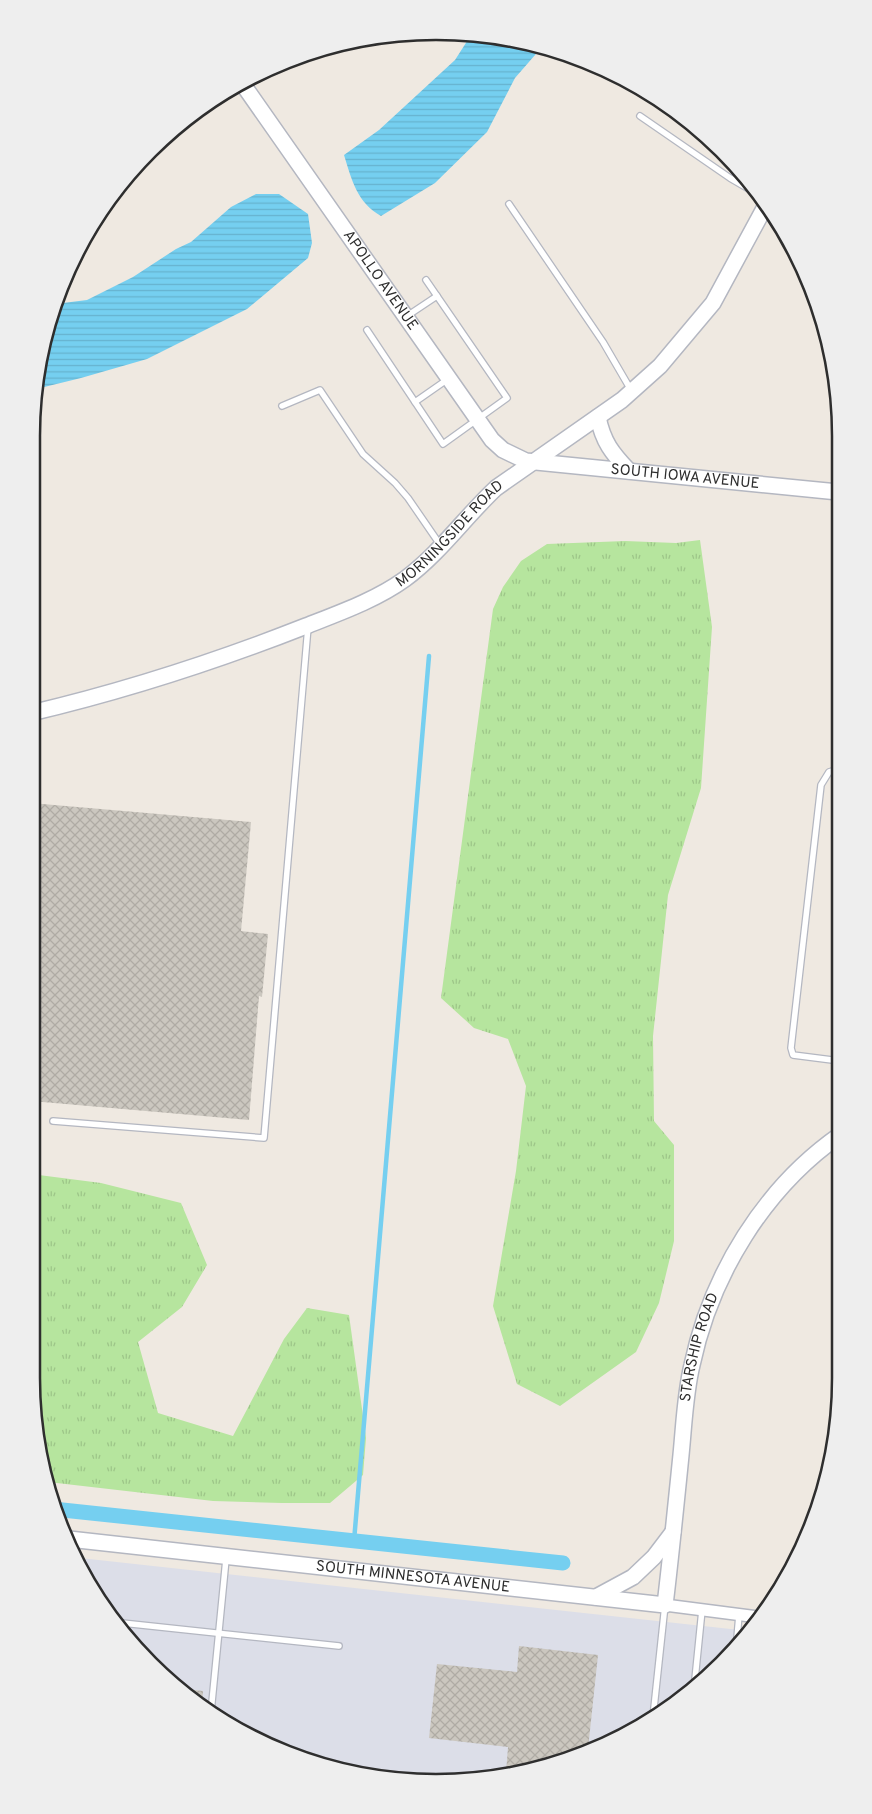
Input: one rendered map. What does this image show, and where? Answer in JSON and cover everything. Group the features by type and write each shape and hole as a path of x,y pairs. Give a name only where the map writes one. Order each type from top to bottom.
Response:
{"street":[{"name":"APOLLO AVENUE","path":"246,89 492,440 503,450 526,461 533,461"},
{"name":"MORNINGSIDE ROAD","path":"40,711 84,700 247,649 354,607 403,580 425,564 478,505 496,488 632,392 660,366 713,303 762,212"},
{"path":"598,417 601,434 612,453 630,471"},
{"name":"SOUTH IOWA AVENUE","path":"533,461 832,491"},
{"name":"STARSHIP ROAD","path":"666,1605 692,1365 706,1314 726,1270 751,1224 796,1171 832,1141"},
{"path":"596,1598 633,1577 654,1557 674,1531"},
{"name":"SOUTH MINNESOTA AVENUE","path":"75,1540 752,1616"}],"lane":[{"path":"640,116 742,185"},
{"path":"509,204 603,342 632,392"},
{"path":"368,330 443,444 479,420 507,398 426,280"},
{"path":"406,317 437,296"},
{"path":"415,402 449,378"},
{"path":"282,406 320,390 363,454 395,483 441,546"},
{"path":"53,1121 264,1138 308,625"},
{"path":"832,771 829,772 821,785 790,1048 792,1055 832,1060"},
{"path":"212,1704 227,1556"},
{"path":"654,1708 666,1605"},
{"path":"695,1677 702,1610"},
{"path":"737,1635 739,1614"},
{"path":"125,1623 339,1646"}],"shaded area":[{"path":"84,1558 741,1630 716,1658 677,1692 634,1721 588,1744 538,1761 488,1771 436,1774 384,1771 334,1761 284,1744 238,1721 216,1707 175,1676 138,1639 107,1598"}],"green space":[{"path":"700,540 712,627 701,788 668,895 653,1036 654,1121 674,1145 674,1241 659,1303 636,1352 560,1406 517,1384 493,1306 516,1171 526,1086 508,1039 474,1028 441,998 493,609 503,587 521,561 547,544 625,541 676,543"},
{"path":"40,1175 101,1183 181,1203 207,1265 182,1307 138,1342 158,1413 233,1436 284,1339 307,1308 349,1315 366,1438 363,1475 330,1503 213,1501 54,1483 43,1430 41,1404"}],"water":[{"path":"467,41 488,43 537,53 515,78 487,132 435,183 381,216 366,204 356,190 344,155 379,130 455,60"},
{"path":"256,194 279,194 308,214 312,243 308,258 247,309 147,359 43,387 53,334 63,303 87,300 133,277 176,249 191,242 231,207"}],"building":[{"path":"40,804 251,822 241,931 268,934 262,997 259,996 249,1120 40,1102"},
{"path":"519,1646 598,1655 589,1744 538,1761 506,1767 508,1747 429,1738 437,1664 517,1672"},
{"path":"192,1690 203,1691 203,1697"}],"waterway":[{"path":"354,1541 429,656"},
{"path":"63,1510 563,1563"}]}
